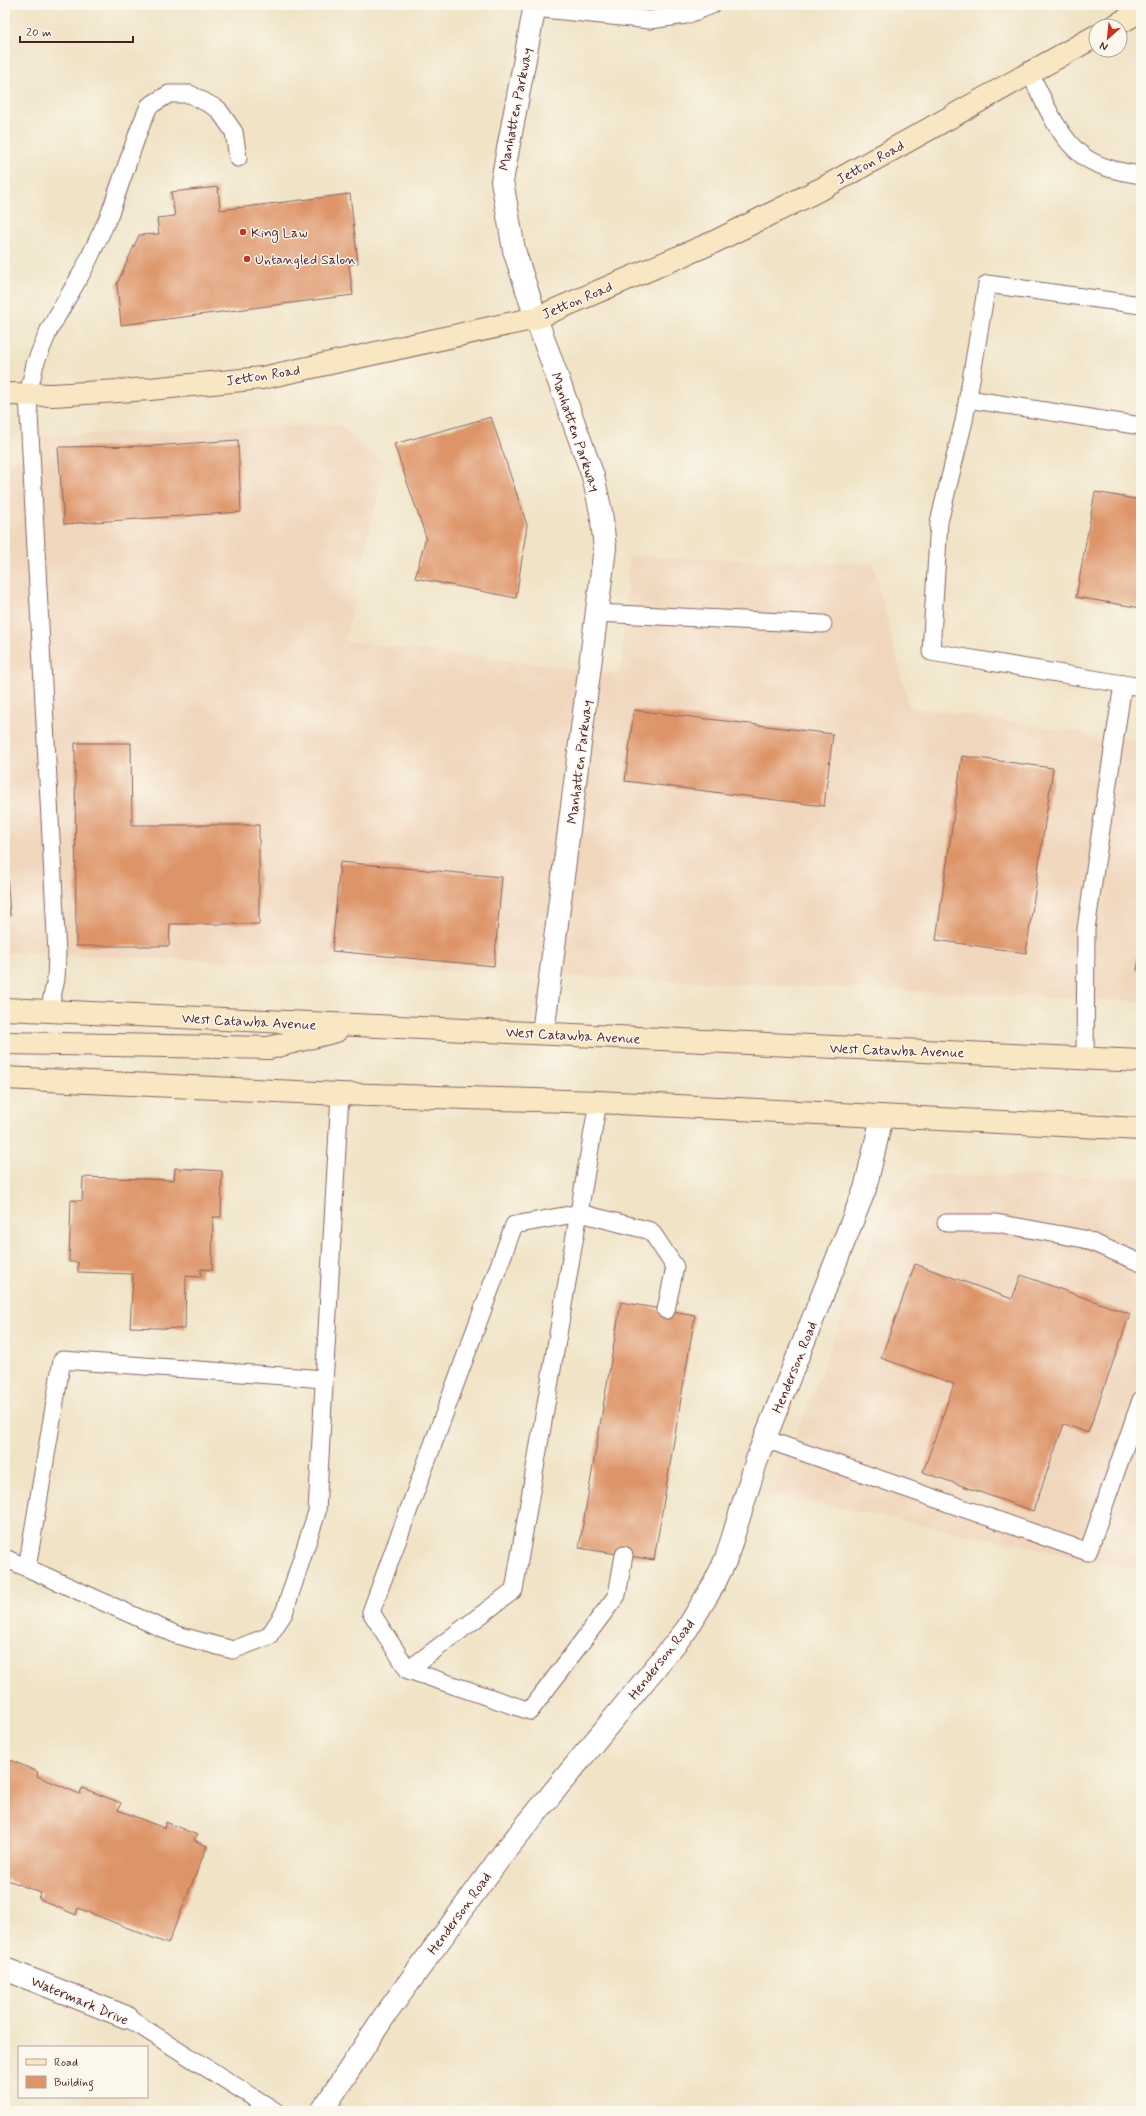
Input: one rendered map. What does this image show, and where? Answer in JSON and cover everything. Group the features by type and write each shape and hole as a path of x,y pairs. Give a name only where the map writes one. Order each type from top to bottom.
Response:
{"main road":[{"path":"1128,18 1141,11"},
{"name":"Jetton Road","path":"5,394 53,395 150,389 262,378 536,318 714,242 825,188 1088,40"},
{"name":"West Catawba Avenue","path":"5,1009 1141,1061"},
{"path":"5,1043 269,1048 359,1026"},
{"path":"5,1078 340,1094 598,1102 1141,1129"}],"street":[{"name":"Manhatten Parkway","path":"535,6 502,181 514,250 536,318 593,476 601,512 605,548 543,1033"},
{"name":"Henderson Road","path":"322,2111 383,2018 505,1851 687,1630 714,1584 726,1559 765,1439 865,1189 882,1117"},
{"name":"Watermark Drive","path":"5,1969 126,2017"}],"lane":[{"path":"535,6 650,20 686,15 712,5"},
{"path":"1030,73 1058,128 1083,156 1115,171 1141,175"},
{"path":"49,1011 56,979 57,954 28,395 35,364 49,330 84,269 110,216 139,130 149,106 169,94 190,94 218,109 234,132 238,158"},
{"path":"1141,305 987,284 968,399 939,522 930,652 1141,687"},
{"path":"968,399 1141,426"},
{"path":"597,613 823,624"},
{"path":"1085,1058 1086,929 1123,684"},
{"path":"5,1558 177,1635 233,1650 269,1636 284,1613 317,1512 340,1094"},
{"path":"408,1670 514,1590 598,1102"},
{"path":"624,1555 617,1595 530,1711 408,1670 371,1612 514,1225 580,1213 651,1231 675,1267 666,1310"},
{"path":"946,1223 996,1223 1084,1239 1141,1263"},
{"path":"27,1568 62,1360 324,1379"},
{"path":"765,1439 1088,1552 1141,1400"},
{"name":"Watermark Drive","path":"126,2017 275,2111"}],"shaded area":[{"path":"338,424 385,462 345,641 620,674 629,556 873,564 909,706 1141,742 1141,1001 5,952 5,470 46,436"},
{"path":"913,1175 1141,1177 1141,1570 772,1494 889,1202"}],"building":[{"path":"218,187 220,210 350,194 358,263 349,265 353,295 121,325 117,284 139,235 159,234 157,218 175,216 171,192"},
{"path":"491,417 527,525 516,598 415,578 426,537 394,444"},
{"path":"238,440 241,512 64,524 58,447 152,446"},
{"path":"1095,492 1141,500 1141,608 1076,597"},
{"path":"634,710 833,734 824,806 625,781"},
{"path":"75,743 131,743 132,825 259,825 259,924 170,924 169,946 76,946"},
{"path":"962,756 1053,768 1026,953 936,940"},
{"path":"5,845 10,916 5,916"},
{"path":"340,862 502,877 494,966 332,951"},
{"path":"1141,952 1141,971 1137,970"},
{"path":"175,1168 222,1171 221,1217 213,1217 212,1270 201,1269 201,1277 186,1276 185,1329 130,1327 133,1274 78,1272 78,1262 69,1262 71,1200 82,1201 83,1177 174,1180"},
{"path":"915,1264 1012,1299 1021,1275 1130,1314 1088,1433 1064,1424 1033,1511 923,1472 954,1384 881,1358"},
{"path":"621,1302 695,1315 654,1560 579,1548"},
{"path":"8,1759 38,1772 37,1776 80,1794 82,1788 121,1803 118,1810 164,1828 166,1822 197,1835 194,1840 207,1846 168,1944 78,1908 76,1915 39,1899 41,1893 5,1879 5,1764"}],"place":[{"name":"King Law","path":"243,232"},
{"name":"Untangled Salon","path":"247,259"}]}
